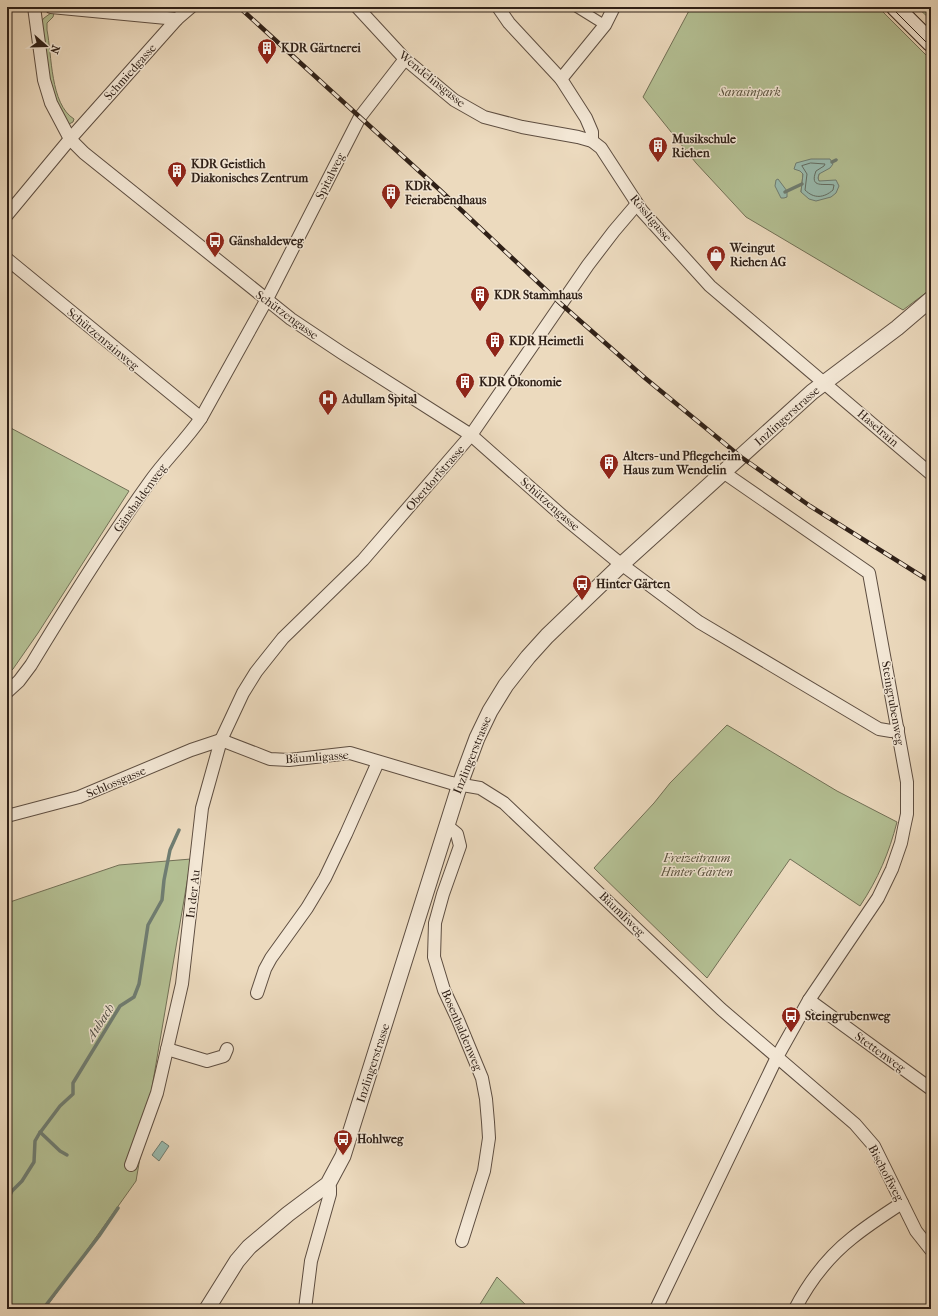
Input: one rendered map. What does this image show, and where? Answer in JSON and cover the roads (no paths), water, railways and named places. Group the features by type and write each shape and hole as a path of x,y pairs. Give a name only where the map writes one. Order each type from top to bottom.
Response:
{"main road":[{"path":"895,7 931,43"}],"street":[{"name":"Schützengasse","path":"34,7 44,80 51,103 70,139 84,153 291,319 337,350 472,435 567,520 621,565"},
{"path":"51,7 177,20"},
{"name":"Schmiedgasse","path":"70,139 177,20 191,7"},
{"name":"Wendelinsgasse","path":"357,7 404,59 454,100 484,117 522,127 592,141"},
{"path":"498,7 509,23 561,78 586,118 592,132 592,141"},
{"path":"576,7 605,25"},
{"path":"561,78 605,25 614,7"},
{"name":"Spitalweg","path":"266,300 360,117 404,59"},
{"path":"7,215 70,139"},
{"name":"Rössligasse","path":"592,141 602,148 637,204 710,286 824,382"},
{"name":"Oberdorfstrasse","path":"221,740 243,693 270,653 283,638 363,560 472,435 588,265 637,204"},
{"name":"Schützenrainweg","path":"7,259 200,418"},
{"name":"Inzlingerstrasse","path":"208,1309 237,1261 249,1247 288,1214 328,1184 343,1156 383,1033 446,825 460,784 477,738 490,711 506,685 547,636 621,565 723,472 824,382 897,328 931,299"},
{"name":"Gänshaldenweg","path":"7,692 19,681 31,665 126,515 152,478 184,439 192,432 266,300"},
{"name":"Haselrain","path":"824,382 931,474"},
{"name":"Steingrubenweg","path":"656,1309 777,1057 809,1000 878,898 892,869 901,843 907,814 907,782 869,573 723,472"},
{"path":"621,565 699,622 726,638 880,729 890,731 898,729"},
{"name":"Bäumligasse","path":"221,740 270,759 289,760 350,753 460,784"},
{"name":"Schlossgasse","path":"7,816 79,797 191,750 221,740"},
{"name":"In der Au","path":"131,1165 157,1093 182,984 202,808 221,740"},
{"path":"257,993 265,969 271,958 307,908 325,878 378,762"},
{"name":"Bäumliweg","path":"460,784 480,788 504,803 722,1009 777,1057"},
{"name":"Bosenhaldenweg","path":"446,825 458,834 460,846 443,894 435,923 434,957 444,990 482,1078 488,1122 488,1138 484,1171 462,1241"},
{"name":"Stettenweg","path":"809,1000 931,1089"},
{"path":"167,1049 206,1061 224,1056 227,1049"},
{"name":"Bischoffweg","path":"777,1057 854,1124 874,1146 916,1231 931,1250"},
{"path":"305,1309 311,1262 330,1194 328,1184"},
{"path":"795,1309 819,1270 851,1238 902,1203"}],"water":[{"path":"811,159 830,159 833,164 830,168 819,174 818,178 819,181 836,180 839,186 836,193 831,197 816,201 809,199 801,192 803,174 794,169 796,163"},
{"path":"778,179 787,191 787,197 781,198 775,186 776,180"},
{"path":"162,1141 169,1146 159,1161 152,1155"}],"waterway":[{"path":"832,162 836,160"},
{"path":"785,192 802,184"},
{"name":"Aubach","path":"7,1211 9,1197 12,1191 22,1181 34,1162 35,1141 39,1134 60,1106 73,1094 73,1083 120,1006 134,997 139,984 148,925 162,900 170,850 179,830"},
{"path":"40,1132 60,1151 67,1155"},
{"name":"Aubach","path":"43,1309 99,1236 118,1208"}],"tram line":[{"path":"891,7 931,47"}],"railway":[{"path":"239,7 441,191 561,304 645,378 741,457 810,506 931,582"}],"place":[{"name":"KDR Gärtnerei","path":"267,65"},
{"name":"Musikschule Riehen","path":"658,163"},
{"name":"KDR Geistlich Diakonisches Zentrum","path":"177,188"},
{"name":"KDR Feierabendhaus","path":"391,210"},
{"name":"Gänshaldeweg","path":"215,258"},
{"name":"Weingut Riehen AG","path":"716,272"},
{"name":"KDR Stammhaus","path":"480,312"},
{"name":"KDR Heimetli","path":"495,358"},
{"name":"KDR Ökonomie","path":"465,399"},
{"name":"Adullam Spital","path":"328,416"},
{"name":"Alters- und Pflegeheim Haus zum Wendelin","path":"609,480"},
{"name":"Hinter Gärten","path":"582,601"},
{"name":"Steingrubenweg","path":"791,1033"},
{"name":"Hohlweg","path":"343,1156"}],"park label":[{"name":"Sarasinpark","path":"750,92"},
{"name":"Freizeitraum Hinter Gärten","path":"697,865"}]}
